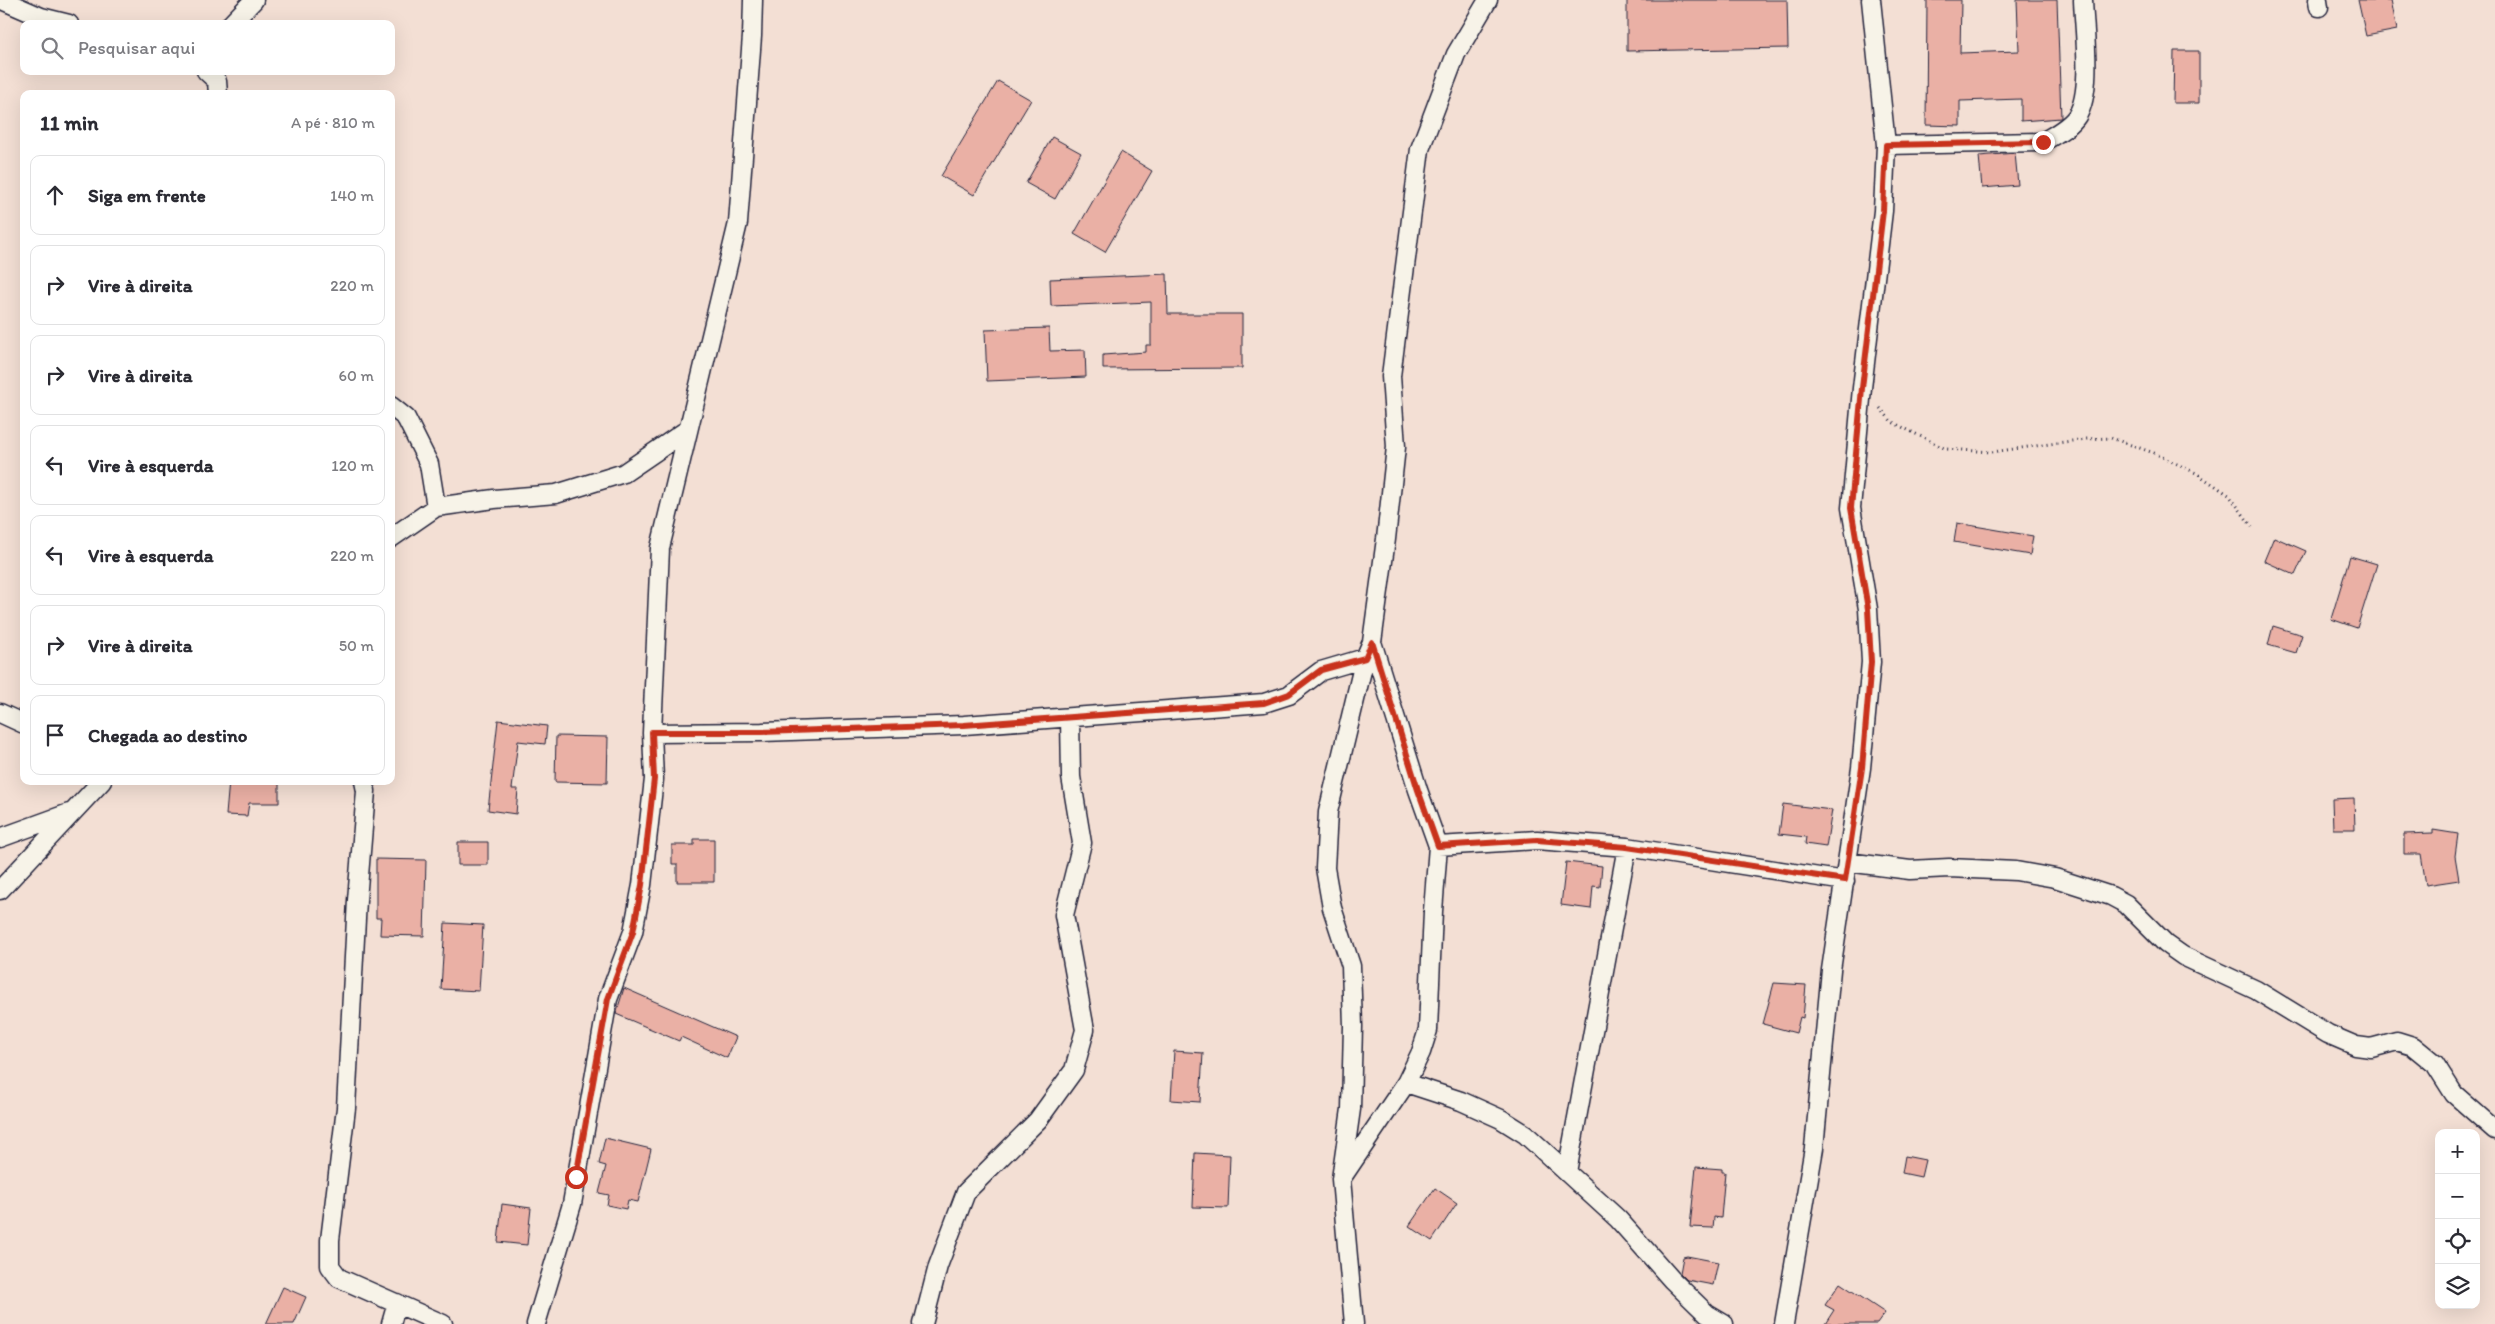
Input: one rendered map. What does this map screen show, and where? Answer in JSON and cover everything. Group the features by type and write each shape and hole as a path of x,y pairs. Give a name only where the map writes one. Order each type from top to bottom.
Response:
{"street":[{"path":"2,0 41,17 53,20"},
{"path":"235,20 254,0"},
{"path":"536,1324 572,1204 608,999 633,932 649,838 654,779 652,732 660,548 738,223 753,0"},
{"path":"1354,1324 1341,1178 1350,1109 1353,1026 1351,966 1332,908 1325,868 1328,812 1365,658 1372,642 1396,447 1391,376 1420,149 1456,54 1488,0"},
{"path":"1784,1324 1814,1148 1831,970 1862,768 1871,662 1868,609 1851,508 1862,388 1883,211 1886,145 1870,0"},
{"path":"1886,145 2043,142 2063,129 2077,117 2086,92 2083,0"},
{"path":"210,75 217,81 218,90"},
{"path":"395,409 406,418 429,464 436,506"},
{"path":"395,535 436,506 494,498 556,494 624,473 687,430"},
{"path":"1341,1178 1406,1083 1421,1052 1428,1030 1438,846 1418,790 1372,642"},
{"path":"652,732 762,732 964,725 1264,703 1289,694 1321,670 1365,658"},
{"path":"0,713 20,722"},
{"path":"924,1324 938,1266 966,1192 1043,1113 1074,1070 1085,1030 1064,915 1082,843 1071,777 1070,718"},
{"path":"0,890 98,785"},
{"path":"365,785 366,791 357,900 346,1108 330,1240 330,1266 339,1278 443,1324"},
{"path":"0,838 72,812"},
{"path":"1438,846 1537,840 1627,847 1845,880"},
{"path":"1567,1172 1627,847"},
{"path":"1847,862 1910,870 1949,868 2016,871 2055,878 2111,896 2126,904 2166,944 2183,956 2256,990 2328,1034 2356,1046 2371,1048 2398,1041 2414,1046 2434,1064 2454,1094 2495,1130"},
{"path":"1406,1083 1461,1101 1501,1119 1525,1134 1618,1219 1672,1280 1707,1314 1724,1324"},
{"path":"391,1324 397,1303"}],"path":[{"path":"1862,388 1892,422 1946,449 1992,452 2086,439 2110,438 2154,453 2196,473 2228,495 2253,528"}],"building":[{"path":"1627,0 1787,0 1788,48 1627,51"},
{"path":"1927,0 1961,0 1960,53 2019,51 2017,0 2057,0 2061,118 2021,121 2021,99 1960,101 1960,126 1926,125"},
{"path":"2358,0 2391,0 2397,30 2366,36"},
{"path":"2174,51 2199,51 2199,103 2173,103"},
{"path":"998,81 1031,100 974,195 941,176"},
{"path":"1052,137 1081,153 1055,199 1026,183"},
{"path":"1121,152 1152,171 1105,252 1074,234"},
{"path":"2015,153 2018,185 1982,188 1979,156"},
{"path":"1167,274 1168,314 1242,314 1242,368 1103,369 1103,355 1146,352 1146,345 1151,345 1151,302 1051,306 1050,279"},
{"path":"1049,328 1050,351 1085,350 1086,377 987,381 985,330"},
{"path":"1957,523 2033,536 2030,555 1954,542"},
{"path":"2274,537 2306,551 2295,575 2264,561"},
{"path":"2350,556 2377,564 2357,628 2331,619"},
{"path":"2273,626 2302,635 2296,653 2268,645"},
{"path":"498,720 547,726 545,744 518,741 512,789 518,789 516,814 488,810"},
{"path":"556,736 608,737 607,783 555,782"},
{"path":"229,785 279,785 279,803 249,803 247,816 226,815"},
{"path":"2354,798 2355,829 2333,829 2332,799"},
{"path":"1783,804 1832,810 1826,847 1805,844 1806,837 1779,834"},
{"path":"2433,830 2458,834 2455,856 2459,880 2426,885 2421,854 2404,854 2404,834 2433,833"},
{"path":"694,839 714,839 714,882 677,882 677,864 672,864 672,845 694,845"},
{"path":"458,842 488,842 488,865 458,865"},
{"path":"376,859 426,860 424,936 380,935 381,918 376,918"},
{"path":"1566,862 1602,866 1600,887 1593,886 1591,909 1561,905"},
{"path":"445,923 483,925 479,991 441,989"},
{"path":"1774,983 1806,985 1803,1018 1800,1017 1796,1033 1763,1024"},
{"path":"624,988 736,1037 727,1058 681,1037 679,1041 616,1014"},
{"path":"1174,1051 1203,1053 1200,1102 1171,1100"},
{"path":"605,1138 651,1149 638,1202 628,1200 626,1209 607,1205 609,1195 599,1193 606,1166 599,1164"},
{"path":"1195,1153 1230,1155 1228,1208 1193,1207"},
{"path":"1905,1156 1925,1160 1921,1177 1902,1173"},
{"path":"1696,1167 1722,1169 1722,1172 1725,1172 1721,1218 1714,1217 1713,1228 1690,1227"},
{"path":"1435,1188 1457,1203 1432,1241 1409,1226"},
{"path":"502,1204 531,1208 527,1245 498,1242"},
{"path":"1687,1256 1718,1262 1713,1285 1687,1280 1680,1273 1683,1257"},
{"path":"1840,1283 1885,1313 1877,1324 1825,1324 1834,1310 1825,1305"},
{"path":"283,1287 306,1297 294,1324 266,1324"}],"route":[{"path":"576,1177 608,999 633,932 642,885 649,838 654,779 652,732 762,732 860,727 964,725 1264,703 1289,694 1321,670 1365,658 1372,642 1418,790 1438,846 1537,840 1627,847 1845,880 1862,768 1871,662 1868,609 1858,559 1851,508 1862,388 1883,211 1886,145 2043,142"}]}
